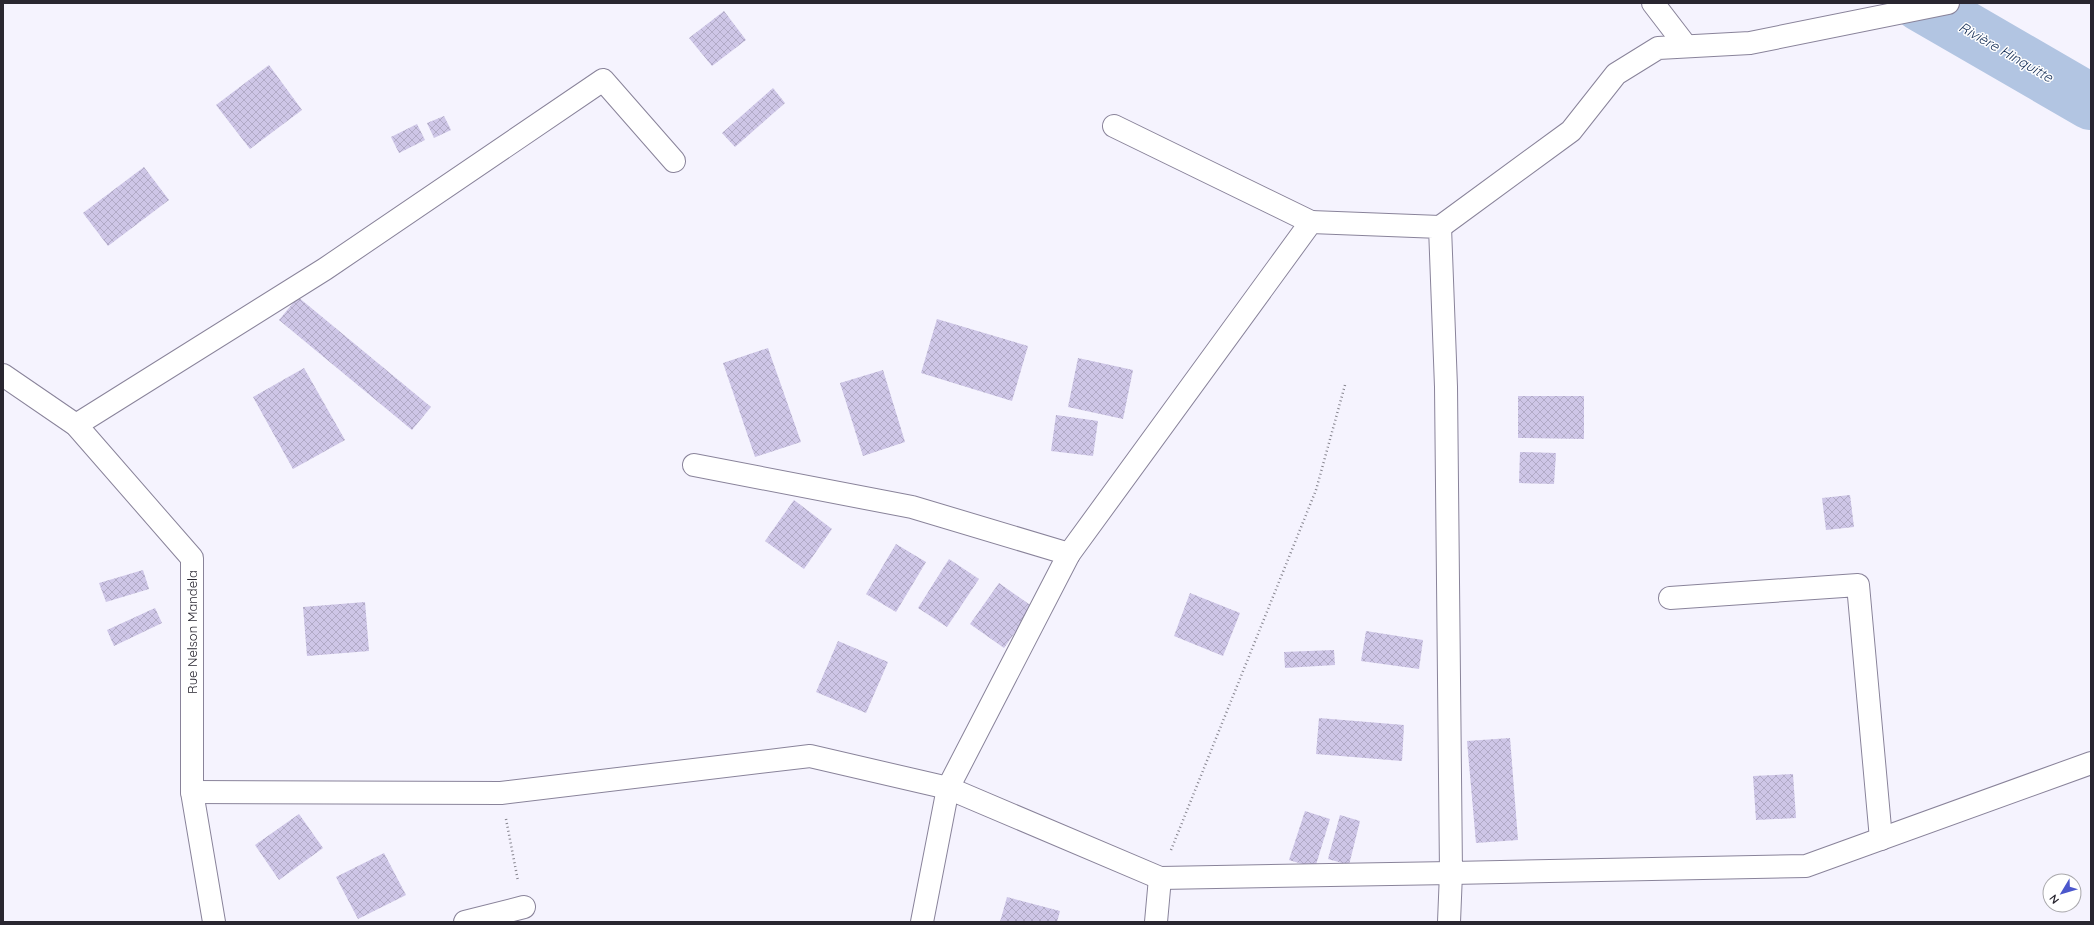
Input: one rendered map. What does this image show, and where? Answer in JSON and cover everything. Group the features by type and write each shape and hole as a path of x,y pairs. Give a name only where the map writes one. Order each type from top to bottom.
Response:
{"street":[{"path":"1652,3 1686,46"},
{"path":"1114,126 1311,222 1440,227 1571,131 1616,74 1658,48 1750,43 1948,3"},
{"path":"76,425 325,269 603,80 674,160"},
{"path":"922,922 948,788 1069,554 1311,222"},
{"path":"1440,227 1446,387 1451,873 1448,922"},
{"name":"Rue Nelson Mandela","path":"3,375 76,425 192,558 192,792 214,922"},
{"path":"694,465 912,507 1069,554"},
{"path":"1670,598 1858,585 1881,839"},
{"path":"192,792 501,793 810,756 948,788 1160,878 1806,866 2091,763"},
{"path":"1156,922 1160,878"},
{"path":"465,922 524,906"}],"path":[{"path":"1160,878 1316,490 1345,385"},
{"path":"501,793 524,906"}],"building":[{"path":"724,11 746,40 712,66 689,38"},
{"path":"269,65 302,110 250,149 216,105"},
{"path":"773,88 785,103 735,147 722,133"},
{"path":"444,116 451,130 434,138 427,123"},
{"path":"417,124 425,140 399,153 391,137"},
{"path":"144,167 169,200 108,246 83,213"},
{"path":"298,297 431,407 412,430 279,320"},
{"path":"937,319 1028,346 1012,401 921,373"},
{"path":"768,348 801,442 755,457 723,363"},
{"path":"1078,358 1133,370 1123,419 1068,407"},
{"path":"304,368 345,440 293,469 253,397"},
{"path":"883,370 905,442 863,456 840,383"},
{"path":"1518,396 1584,396 1584,439 1518,438"},
{"path":"1056,415 1098,421 1093,456 1051,451"},
{"path":"1520,452 1556,453 1554,484 1519,483"},
{"path":"1850,495 1854,527 1826,530 1822,498"},
{"path":"794,500 832,529 804,569 765,541"},
{"path":"896,544 926,562 896,612 866,594"},
{"path":"949,559 979,579 947,627 918,608"},
{"path":"143,570 149,589 106,602 99,583"},
{"path":"999,583 1033,607 1004,648 970,624"},
{"path":"1190,593 1240,613 1223,656 1174,636"},
{"path":"365,602 369,651 307,656 303,607"},
{"path":"155,608 162,623 114,646 107,630"},
{"path":"1366,631 1423,640 1419,669 1361,661"},
{"path":"838,641 888,662 866,713 816,692"},
{"path":"1334,650 1335,665 1285,668 1284,652"},
{"path":"1319,718 1404,725 1402,761 1316,754"},
{"path":"1510,738 1518,840 1476,843 1467,741"},
{"path":"1793,774 1796,818 1756,820 1753,776"},
{"path":"1305,811 1330,819 1315,868 1289,860"},
{"path":"299,814 323,848 279,880 255,845"},
{"path":"1340,815 1360,821 1349,865 1328,859"},
{"path":"384,853 406,895 358,919 336,877"},
{"path":"1007,897 1060,911 1057,922 1000,922"}],"waterway":[{"name":"Rivière Hinquitte","path":"1920,3 2091,102"}]}
